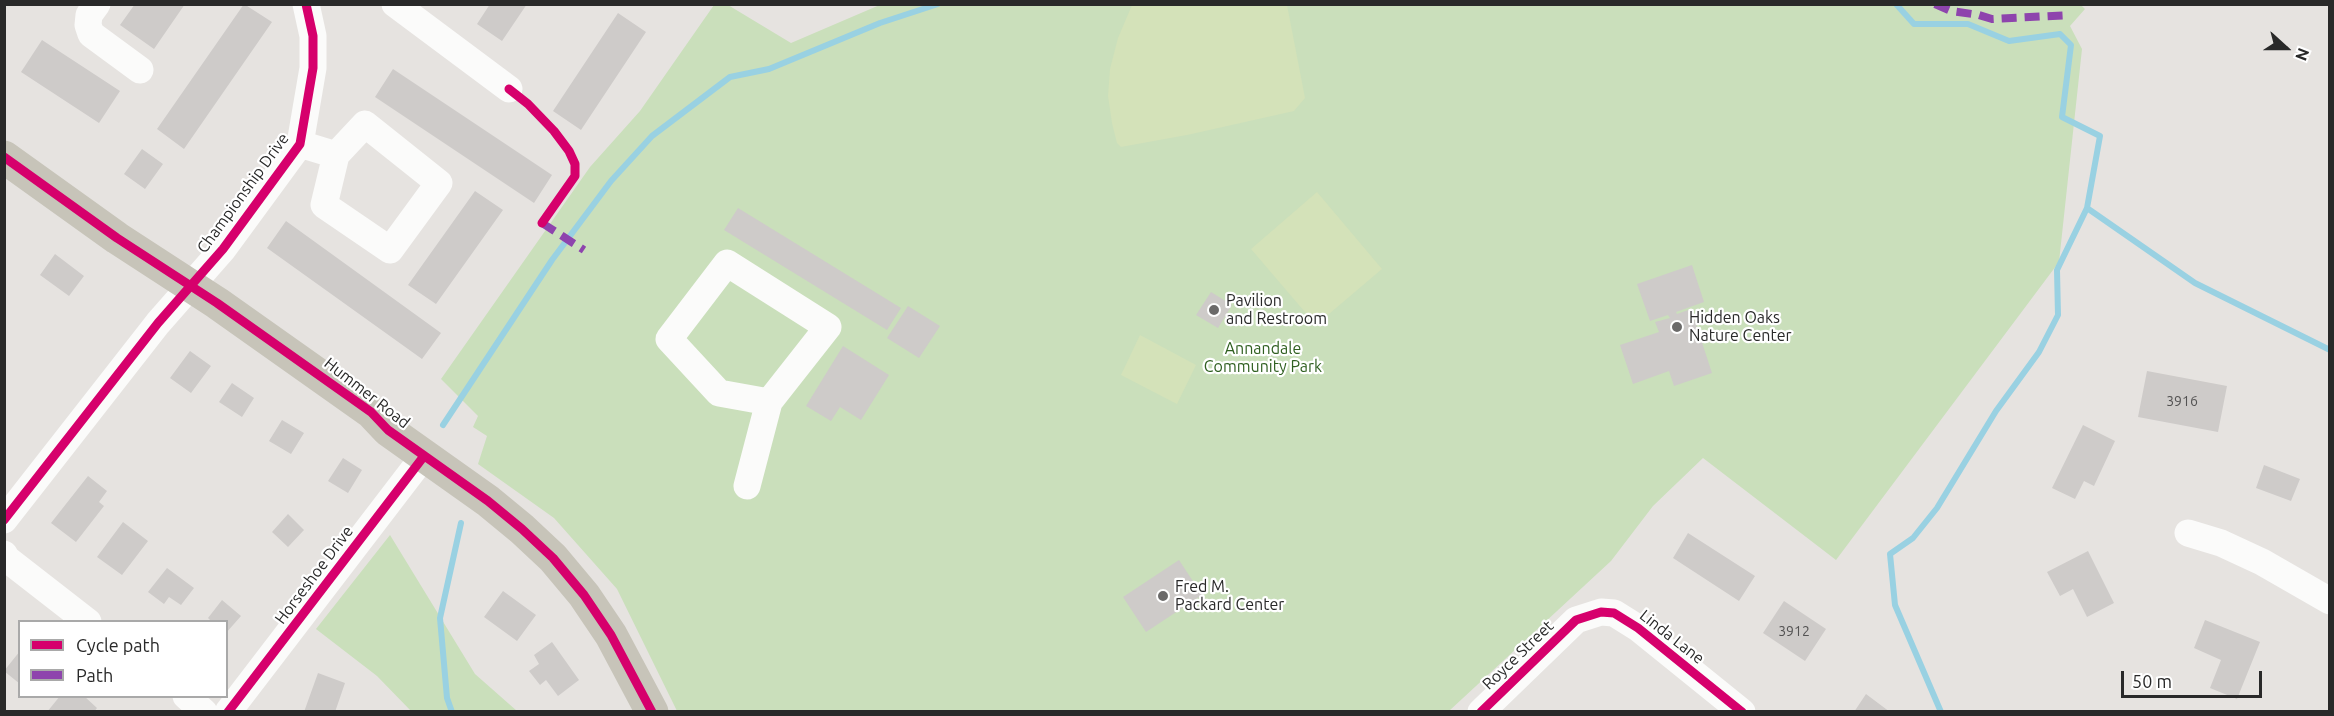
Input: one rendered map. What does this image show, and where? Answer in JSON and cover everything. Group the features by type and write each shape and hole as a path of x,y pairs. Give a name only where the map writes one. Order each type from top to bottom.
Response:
{"main road":[{"name":"Hummer Road","path":"4,157 371,412 388,430 488,501 553,558 584,596 611,634 652,711"}],"street":[{"path":"97,4 90,15 88,25 91,34 140,70"},
{"name":"Championship Drive","path":"190,286 223,249 300,144 313,68 313,36 306,4"},
{"path":"395,4 509,89"},
{"path":"365,124 439,183 390,250 324,205 336,155 365,124"},
{"path":"300,144 336,155"},
{"path":"747,486 769,402 828,327 727,263 669,339 719,393 769,402"},
{"path":"4,520 158,323 190,286"},
{"name":"Horseshoe Drive","path":"228,711 424,456"},
{"path":"2188,533 2221,543 2262,562 2330,601"},
{"path":"4,554 7,559 87,620"},
{"name":"Linda Lane","path":"1575,620 1601,612 1614,614 1638,628 1742,711"},
{"name":"Royce Street","path":"1481,711 1575,620"},
{"path":"188,698 204,711"}],"green space":[{"name":"Annandale Community Park","path":"882,4 2080,4 2085,9 2070,26 2082,49 2059,262 1836,560 1703,458 1653,506 1611,561 1449,711 677,711 617,589 554,518 478,464 487,436 473,427 478,416 441,379 590,167 640,111 714,5 728,5 791,43"},
{"path":"1132,5 1287,5 1305,98 1294,111 1121,147 1117,143 1108,96 1110,69 1118,38"},
{"path":"1317,192 1382,269 1316,325 1251,249"},
{"path":"1140,335 1196,365 1177,404 1121,375"},
{"path":"390,535 475,674 517,711 411,711 377,676 316,629"}],"building":[{"path":"135,4 185,4 154,49 120,25"},
{"path":"244,4 272,22 184,149 157,129"},
{"path":"490,4 527,4 502,41 477,24"},
{"path":"618,13 646,32 581,130 553,111"},
{"path":"42,40 120,91 99,123 21,72"},
{"path":"393,69 552,175 534,203 375,97"},
{"path":"142,149 163,164 145,189 124,174"},
{"path":"475,191 503,210 436,304 408,285"},
{"path":"738,208 901,308 887,330 724,230"},
{"path":"286,221 441,333 422,359 267,248"},
{"path":"55,254 84,276 69,296 40,275"},
{"name":"Hidden Oaks Nature Center","path":"1692,265 1704,302 1676,312 1677,314 1691,309 1712,373 1674,386 1669,371 1633,384 1620,345 1659,332 1655,322 1670,318 1668,315 1650,321 1637,284"},
{"name":"Pavilion and Restroom","path":"1211,292 1232,305 1218,328 1196,315"},
{"path":"908,306 940,326 919,358 887,338"},
{"path":"843,346 889,375 861,420 840,407 831,421 806,406"},
{"path":"190,351 211,366 191,393 170,378"},
{"path":"2147,371 2227,386 2218,432 2138,417"},
{"path":"232,383 254,398 242,417 219,402"},
{"path":"282,420 304,433 291,454 269,441"},
{"path":"2083,425 2115,441 2094,486 2084,481 2075,499 2052,488"},
{"path":"343,458 362,470 348,493 328,481"},
{"path":"2264,465 2300,479 2291,501 2256,488"},
{"path":"88,476 107,491 99,502 104,506 76,542 51,523"},
{"path":"288,514 304,530 288,547 272,532"},
{"path":"123,522 148,541 122,575 97,557"},
{"path":"1688,533 1755,576 1739,601 1673,558"},
{"path":"2088,551 2114,603 2087,617 2073,589 2060,596 2047,572"},
{"name":"Fred M. Packard Center","path":"1179,560 1202,595 1146,632 1123,597"},
{"path":"167,568 194,588 181,605 169,597 164,604 148,592"},
{"path":"503,591 536,615 517,641 484,617"},
{"path":"222,600 241,616 228,631 228,620 208,618"},
{"path":"1784,601 1826,629 1805,661 1763,633"},
{"path":"2205,620 2260,642 2237,699 2210,688 2221,660 2194,648"},
{"path":"552,642 579,680 558,696 546,680 540,685 529,671 539,664 534,655"},
{"path":"18,654 18,682 4,671"},
{"path":"318,673 345,683 335,712 304,712"},
{"path":"1866,694 1890,712 1854,712"},
{"path":"58,698 86,698 97,708 94,712 47,712"}],"waterway":[{"path":"443,425 552,260 611,181 652,136 730,77 769,69 880,23 938,4"},
{"path":"1896,4 1914,24 1968,24 2009,41 2060,34 2071,45 2062,117 2100,136 2087,208 2195,283 2330,350"},
{"path":"1941,712 1895,605 1890,554 1913,538 1937,508 1996,411 2039,352 2058,315 2057,270 2087,208"},
{"path":"452,712 447,698 440,618 461,523"}],"marked path":[{"path":"1935,4 1951,11 1992,19 2070,15"},
{"path":"542,223 584,250"}],"cycle path":[{"path":"4,520 158,323 223,249 300,144 313,68 313,36 306,4"},
{"path":"509,89 528,104 554,131 569,151 575,164 575,176 542,223"},
{"path":"4,157 117,238 217,303 371,412 388,430 488,501 522,529 553,558 584,595 611,635 652,712"},
{"path":"228,712 424,456"},
{"path":"1481,712 1576,620 1601,612 1614,613 1638,628 1742,712"}],"place":[{"name":"Pavilion and Restroom","path":"1214,310"},
{"name":"Hidden Oaks Nature Center","path":"1677,327"},
{"name":"Fred M. Packard Center","path":"1163,596"}]}
